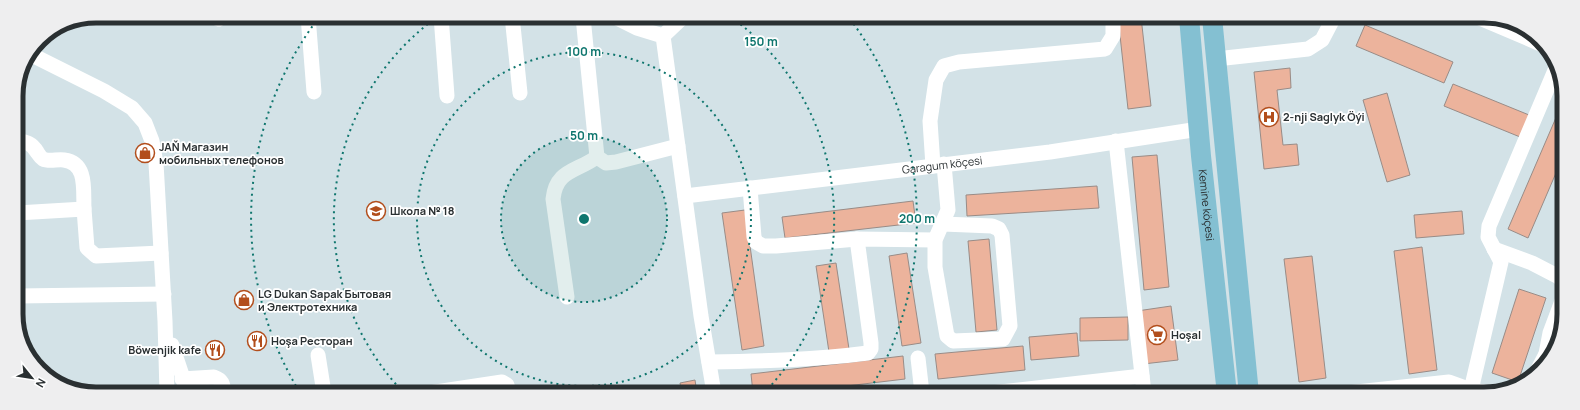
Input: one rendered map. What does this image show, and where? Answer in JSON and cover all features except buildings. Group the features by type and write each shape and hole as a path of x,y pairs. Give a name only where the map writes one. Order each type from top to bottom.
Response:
{"main road":[{"name":"Kemine köçesi","path":"1190,23 1199,129 1226,387"},
{"path":"1213,23 1248,387"},
{"path":"1199,129 1223,127"}],"street":[{"path":"309,23 314,92"},
{"path":"442,23 447,96"},
{"path":"513,23 520,93"},
{"path":"584,23 596,157"},
{"path":"627,23 637,28 663,36"},
{"path":"663,36 676,23"},
{"path":"942,224 992,226 999,229 1002,235 1010,326 1003,340 953,341 947,336 935,267 935,240 948,210 930,120 936,80 944,66 959,62 1105,49 1113,36 1113,23"},
{"path":"1216,59 1308,49 1322,40 1331,23"},
{"path":"1493,23 1531,40"},
{"path":"663,36 713,387"},
{"path":"34,56 104,91 132,108 145,123 152,141 156,163 164,294 167,387"},
{"path":"1472,387 1501,262 1488,237 1489,226 1554,74"},
{"name":"Garagum köçesi","path":"685,196 1050,152 1199,129"},
{"path":"23,141 27,142 34,147 41,158 47,160 64,160 74,163 82,173 87,248 96,256 161,253"},
{"path":"1116,141 1143,387"},
{"path":"596,157 606,163 616,162 678,146"},
{"path":"567,297 554,189 561,176 585,166 596,157"},
{"path":"750,188 754,232 756,242 759,244 776,246 857,239 935,240"},
{"path":"23,213 84,209"},
{"path":"709,362 834,357 868,353 871,349 871,343 857,239"},
{"path":"1494,249 1532,263 1557,276"},
{"path":"23,296 164,294"},
{"path":"1548,350 1550,333 1557,314"},
{"path":"165,321 185,386 214,377 222,382 223,387"},
{"path":"318,355 323,387"},
{"path":"918,358 921,387"},
{"path":"1044,387 1142,376"},
{"path":"478,387 502,382 508,387"},
{"path":"1403,387 1449,382 1463,387"}],"shaded area":[{"path":"1129,384 1129,387 1103,387"}],"place":[{"name":"2-nji Saglyk Öýi","path":"1269,117"},
{"name":"JAŇ Магазин мобильных телефонов","path":"145,153"},
{"name":"Школа № 18","path":"376,211"},
{"name":"LG Dukan Sapak Бытовая и Электротехника","path":"244,300"},
{"name":"Hoşal","path":"1157,335"},
{"name":"Hoşa Ресторан","path":"257,341"},
{"name":"Böwenjik kafe","path":"215,350"}]}
